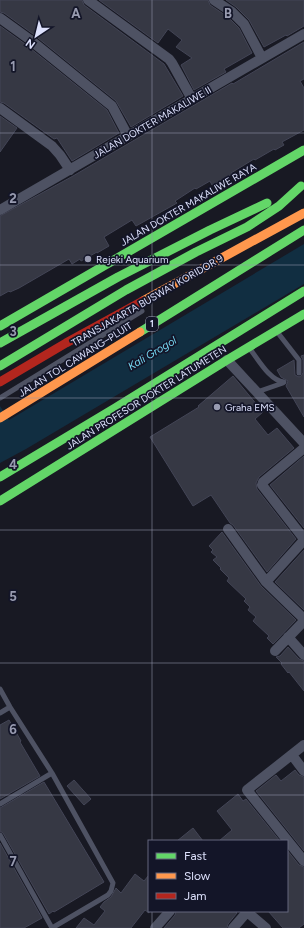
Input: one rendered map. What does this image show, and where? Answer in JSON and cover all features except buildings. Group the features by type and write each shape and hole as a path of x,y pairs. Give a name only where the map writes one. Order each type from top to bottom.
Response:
{"main road":[{"name":"JALAN DOKTER MAKALIWE RAYA","path":"0,326 304,150"},
{"path":"0,343 118,277 302,185"},
{"path":"302,185 279,206 247,227 196,252 126,290 0,367 2,381 66,343 304,213"},
{"name":"JALAN TOL CAWANG–PLUIT","path":"0,418 304,230"},
{"path":"0,477 122,404 304,291"},
{"name":"JALAN PROFESOR DOKTER LATUMETEN","path":"0,500 304,314"}],"street":[{"path":"88,0 169,59 192,99"},
{"path":"214,0 232,12 244,24 262,58"},
{"path":"0,18 29,39 112,106 128,136"},
{"name":"JALAN DOKTER MAKALIWE II","path":"1,209 304,34"},
{"path":"0,108 52,146 60,154 70,170"},
{"path":"227,360 304,443"},
{"path":"266,582 304,539 262,485 263,482 304,448"},
{"path":"228,529 266,582 304,620 274,651"},
{"path":"288,638 304,655"},
{"path":"287,840 247,790 304,745"},
{"path":"292,755 304,771"},
{"path":"288,841 304,861"},
{"path":"155,928 169,912"},
{"path":"233,928 247,912 266,928"}],"lane":[{"name":"TRANSJAKARTA BUSWAY KORIDOR 9","path":"0,398 150,307"},
{"path":"276,331 299,360 299,374"},
{"path":"248,347 273,378 279,382 284,382 258,392"},
{"path":"0,688 10,707 52,773 113,883 111,892 52,928 0,835"},
{"path":"0,713 10,707"},
{"path":"0,804 52,773"}],"water":[{"name":"Kali Grogol","path":"304,244 304,284 0,463 0,406 9,420"}],"traffic: fast":[{"path":"0,326 304,150"},
{"path":"0,366 126,290 196,252 247,227 279,206 301,186"},
{"path":"0,343 118,277 267,203"},
{"path":"140,332 304,230"},
{"path":"0,477 304,291"},
{"path":"0,501 304,314"}],"traffic: slow":[{"path":"143,301 304,213"},
{"path":"0,418 140,332"}],"traffic: jam":[{"path":"0,382 66,343 143,301"}],"place":[{"name":"Rejeki Aquarium","path":"88,259"},
{"name":"Graha EMS","path":"217,407"}]}
